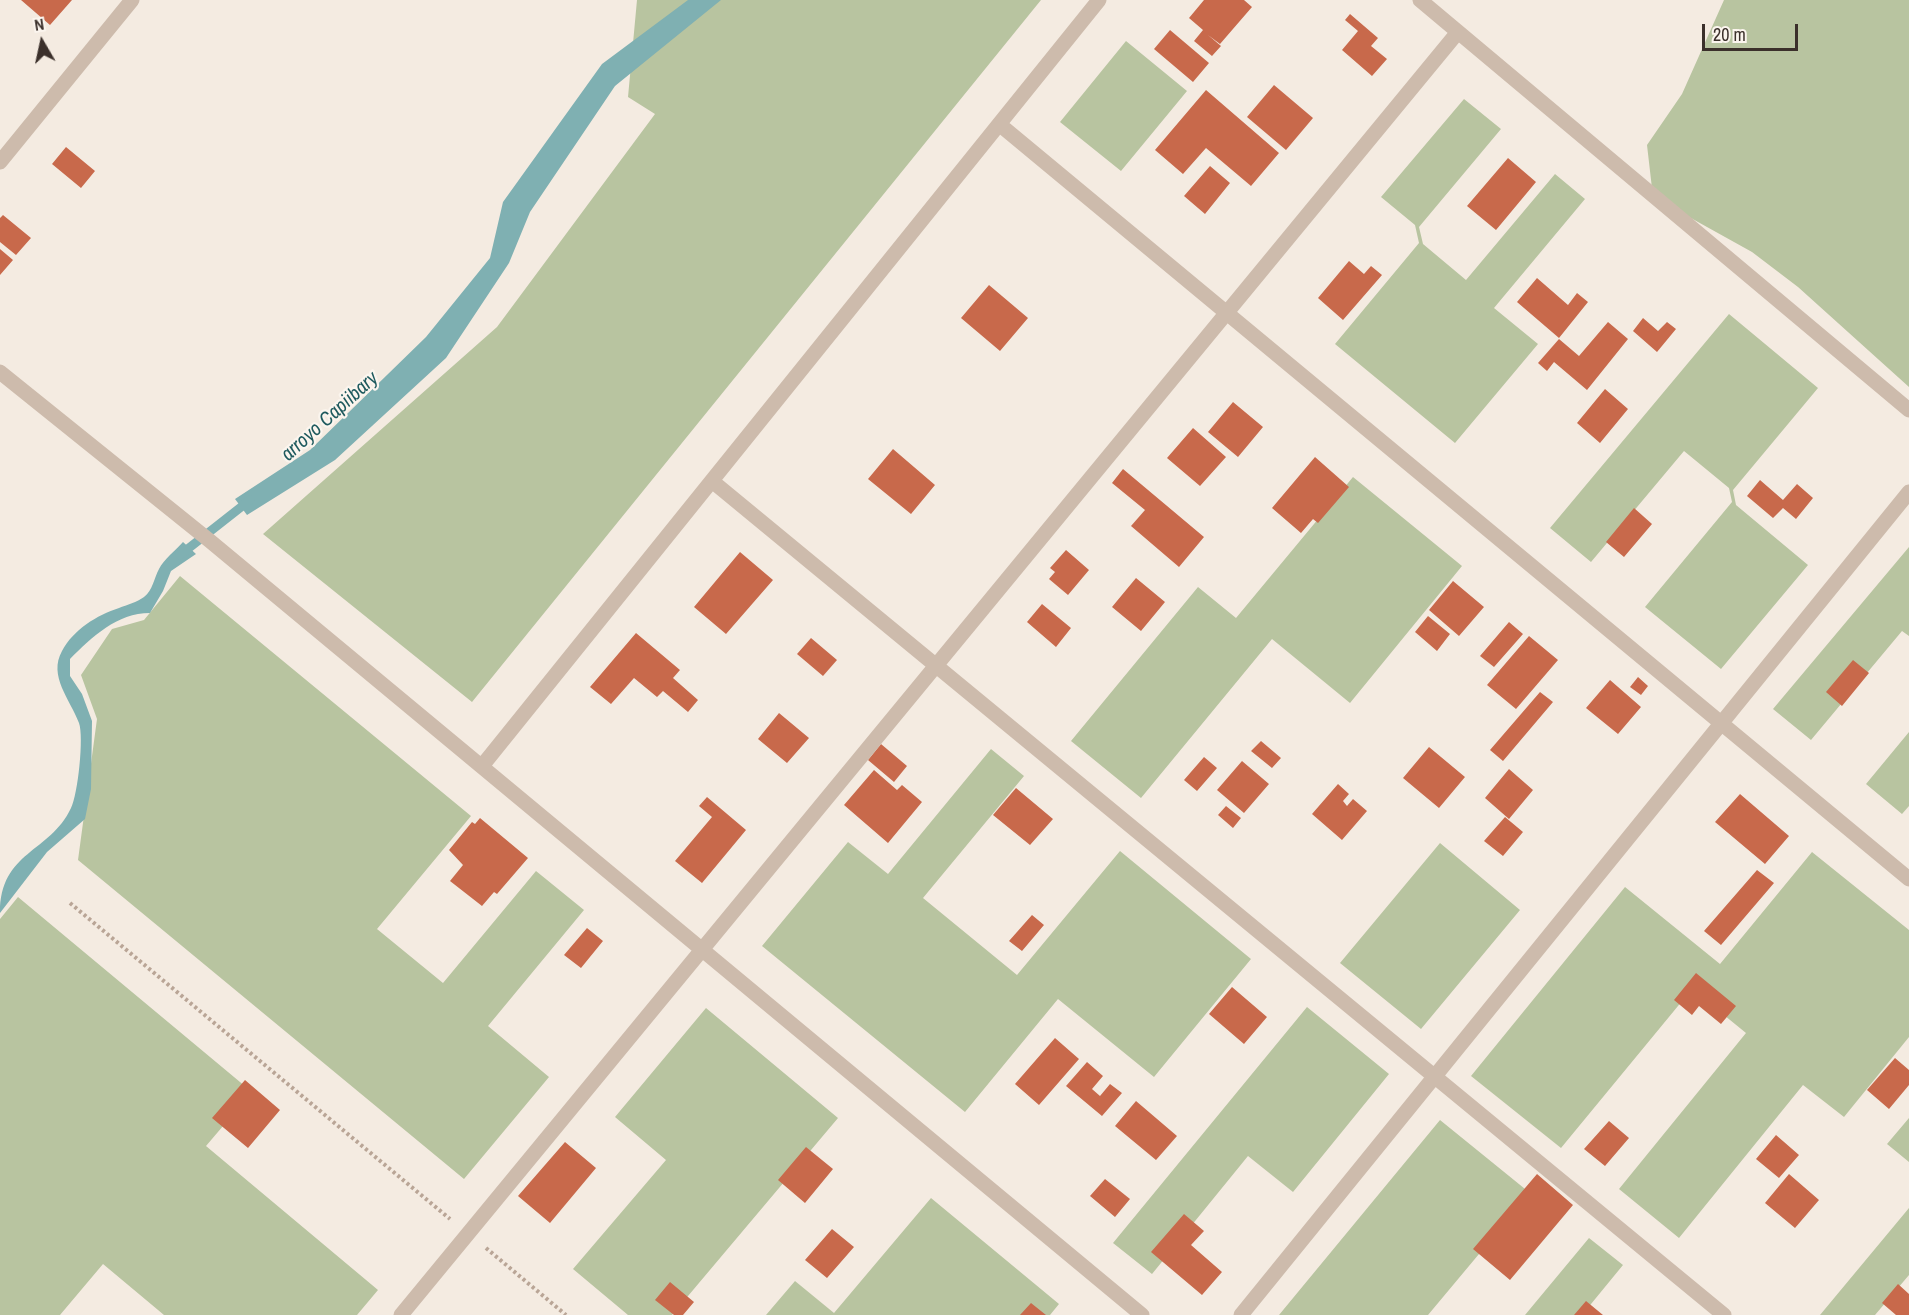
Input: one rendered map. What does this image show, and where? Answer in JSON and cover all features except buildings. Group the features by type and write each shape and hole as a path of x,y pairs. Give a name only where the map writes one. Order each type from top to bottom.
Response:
{"street":[{"path":"0,162 132,0"},
{"path":"482,766 1099,0"},
{"path":"1420,0 1909,410"},
{"path":"400,1315 1458,32"},
{"path":"999,124 1909,879"},
{"path":"0,372 210,541 1142,1315"},
{"path":"712,481 1724,1315"},
{"path":"1241,1315 1909,492"}],"path":[{"path":"70,903 566,1315"}],"green space":[{"path":"637,0 1041,0 472,702 263,534 497,327 655,114 628,97"},
{"path":"1724,0 1909,0 1909,387 1798,287 1752,252 1653,197 1647,145 1682,94"},
{"path":"1126,41 1187,91 1121,171 1060,122"},
{"path":"1464,99 1501,129 1419,227 1423,244 1466,280 1555,174 1585,199 1494,308 1538,344 1455,443 1335,344 1419,243 1415,225 1381,197"},
{"path":"1729,314 1818,388 1733,490 1736,505 1808,565 1721,669 1645,607 1732,502 1729,488 1684,451 1591,562 1550,528"},
{"path":"1353,477 1462,566 1350,703 1272,639 1141,798 1071,741 1198,587 1236,618"},
{"path":"1909,547 1909,636 1902,631 1811,740 1773,709"},
{"path":"180,576 471,816 377,929 443,983 536,871 584,910 488,1026 549,1077 464,1179 78,860 97,719 81,675 112,629 144,620"},
{"path":"1909,732 1909,806 1902,814 1866,784"},
{"path":"991,749 1024,776 923,898 1017,975 1120,851 1251,959 1154,1077 1058,999 965,1112 762,946 848,842 888,874"},
{"path":"1440,843 1520,910 1421,1029 1340,963"},
{"path":"1812,852 1909,930 1909,1037 1844,1117 1803,1085 1679,1238 1619,1189 1746,1033 1692,989 1561,1148 1471,1076 1625,887 1720,964"},
{"path":"18,897 252,1092 206,1146 378,1290 357,1315 164,1315 103,1264 60,1315 0,1315 0,919"},
{"path":"1307,1007 1389,1074 1293,1192 1248,1156 1152,1274 1113,1243"},
{"path":"706,1008 838,1118 672,1315 628,1315 573,1269 666,1160 615,1117"},
{"path":"1909,1118 1909,1162 1887,1144"},
{"path":"1440,1120 1530,1193 1428,1315 1279,1315"},
{"path":"931,1198 1059,1304 1050,1315 766,1315 795,1281 834,1313"},
{"path":"1909,1208 1909,1275 1875,1315 1820,1315"},
{"path":"1589,1238 1623,1265 1582,1315 1525,1315"}],"water":[{"path":"688,0 721,0 615,86 530,212 509,263 446,358 335,460 247,515 235,499 310,450 426,337 490,258 503,202 602,64"},
{"path":"183,542 196,554 171,571 150,613 138,614 116,622 96,635 70,659 70,676 82,694 92,721 91,789 85,819 47,852 0,913 2,893 8,877 17,864 62,823 74,801 80,766 81,740 79,723 62,687 57,669 62,651 72,636 86,624 144,597 161,565"}],"waterway":[{"name":"arroyo Capiibary","path":"180,555 250,500"}]}
